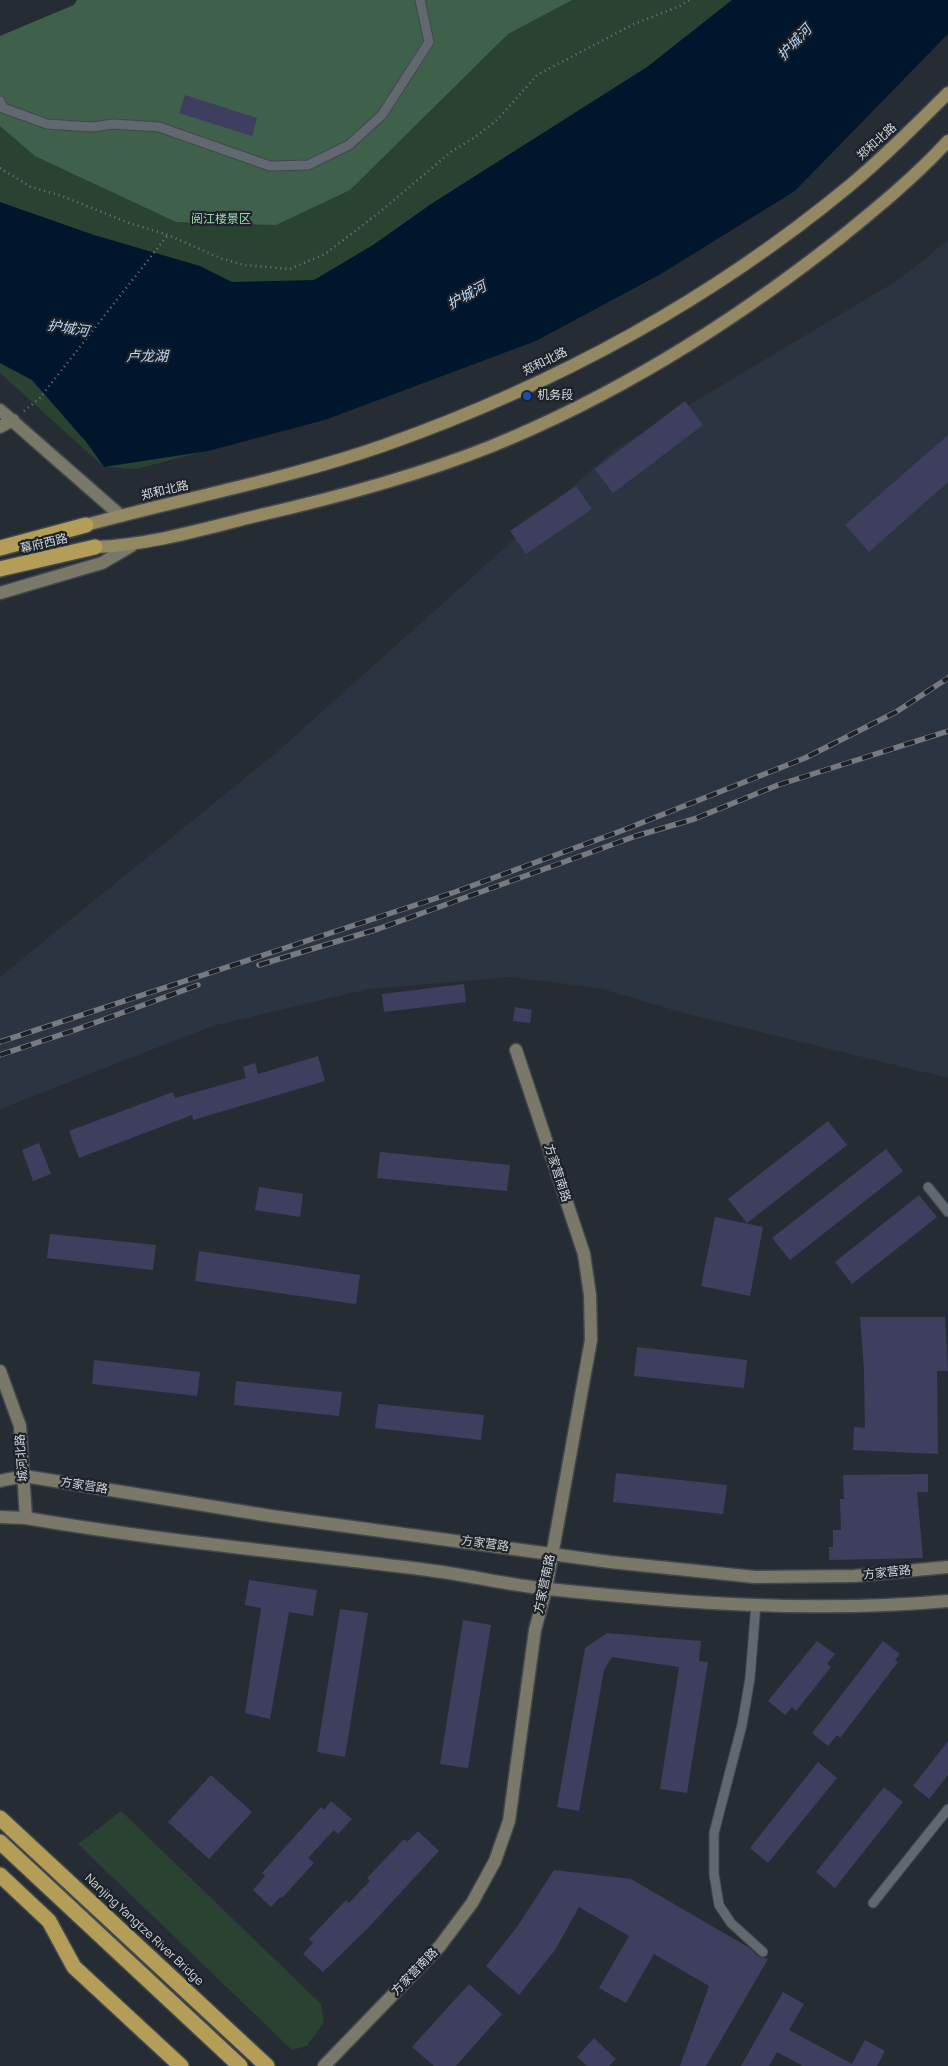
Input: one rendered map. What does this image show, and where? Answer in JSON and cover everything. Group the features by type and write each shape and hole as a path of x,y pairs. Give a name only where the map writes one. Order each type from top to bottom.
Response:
{"highway":[{"name":"幕府西路","path":"0,548 86,525"},
{"name":"幕府西路","path":"0,570 95,547"},
{"name":"Nanjing Yangtze River Bridge","path":"0,1818 267,2066"},
{"path":"0,1842 240,2066"},
{"path":"0,1875 49,1921 74,1967 182,2066"},
{"path":"34,1906 70,1907"}],"main road":[{"name":"郑和北路","path":"86,525 285,476 384,445 478,410 564,368 668,314 766,250 849,186 948,93"},
{"path":"95,547 131,546 284,510 395,479 492,446 581,405 683,347 786,280 876,209 948,142"},
{"path":"0,410 14,420 121,516"},
{"path":"0,427 14,420"},
{"path":"0,593 102,563 131,546"},
{"name":"方家营南路","path":"324,2066 440,1946 472,1903 494,1861 509,1821 535,1630 546,1589 591,1340 590,1295 584,1254 516,1050"},
{"name":"城河北路","path":"0,1371 20,1426 26,1518"},
{"path":"0,1482 24,1476"},
{"name":"方家营路","path":"24,1476 271,1516 552,1554 755,1577 854,1576 948,1567"},
{"path":"0,1518 26,1518 432,1571 546,1589 756,1604 861,1606 948,1601"}],"lane":[{"path":"0,101 3,108 47,124 92,127 113,124 159,128 270,166 308,165 349,145 382,115 429,42 420,0"},
{"path":"928,1187 948,1212"},
{"path":"756,1604 750,1678 742,1726 714,1833 714,1874 719,1905 731,1923 763,1952"},
{"path":"873,1903 948,1808"}],"path":[{"path":"0,168 31,187 62,196 129,223 168,235 220,258 244,265 290,269 325,254 452,151 474,138 498,119 538,74 634,24 680,6 689,0"},
{"path":"14,420 40,400 168,235"}],"shaded area":[{"path":"948,240 948,1078 684,1013 599,988 511,977 368,989 212,1026 0,1109 0,977 276,753 614,450 900,279"}],"green space":[{"name":"阅江楼景区","path":"77,0 948,0 948,34 795,191 661,274 536,341 325,420 136,469 104,467 0,373 0,36 74,5"},
{"path":"77,0 572,0 508,34 350,190 276,225 176,222 35,156 0,126 0,36 74,5"},
{"path":"121,1811 321,2004 324,2022 307,2046 292,2050 78,1844"}],"water":[{"name":"卢龙湖","path":"732,0 948,0 948,34 795,191 661,274 536,341 325,420 208,451 104,467 87,443 32,380 0,363 0,202 94,235 200,266 232,282 314,280 373,245 431,204 647,67"}],"building":[{"path":"185,95 257,118 252,136 179,113"},
{"path":"685,401 703,425 613,493 595,469"},
{"path":"948,435 948,482 869,552 845,525"},
{"path":"576,486 592,509 526,554 510,531"},
{"path":"464,984 466,1002 384,1012 382,994"},
{"path":"515,1007 532,1010 530,1023 513,1021"},
{"path":"318,1056 325,1081 193,1120 192,1115 79,1158 69,1131 173,1092 175,1098 246,1078 243,1067 255,1063 258,1074"},
{"path":"828,1121 847,1145 747,1223 728,1199"},
{"path":"39,1143 51,1174 33,1181 22,1150"},
{"path":"886,1149 903,1171 790,1260 772,1238"},
{"path":"380,1152 510,1165 507,1191 377,1178"},
{"path":"259,1187 303,1194 300,1217 255,1210"},
{"path":"919,1195 937,1217 852,1284 835,1262"},
{"path":"715,1217 763,1227 750,1296 701,1286"},
{"path":"50,1234 156,1245 153,1270 47,1258"},
{"path":"199,1251 360,1275 356,1304 195,1281"},
{"path":"860,1317 945,1317 948,1371 937,1371 938,1454 853,1450 854,1427 865,1428 864,1370"},
{"path":"637,1347 747,1360 744,1388 634,1376"},
{"path":"94,1360 200,1372 197,1396 92,1384"},
{"path":"236,1381 342,1392 339,1416 234,1405"},
{"path":"378,1404 484,1415 481,1440 375,1428"},
{"path":"616,1473 727,1485 723,1514 613,1502"},
{"path":"928,1474 928,1492 917,1492 923,1558 829,1560 829,1547 833,1547 833,1530 841,1530 840,1499 844,1499 843,1475"},
{"path":"249,1580 317,1590 313,1616 289,1612 270,1719 245,1713 261,1608 245,1605"},
{"path":"340,1609 368,1613 345,1757 317,1752"},
{"path":"463,1620 491,1625 468,1768 440,1764"},
{"path":"607,1633 701,1641 699,1661 708,1662 687,1793 660,1789 679,1667 612,1657 604,1670 579,1811 557,1807 585,1648"},
{"path":"817,1641 835,1654 827,1664 831,1667 796,1711 792,1707 785,1715 768,1701"},
{"path":"883,1641 900,1654 895,1660 898,1662 840,1738 837,1735 828,1746 812,1733"},
{"path":"948,1741 948,1775 929,1799 913,1786"},
{"path":"818,1762 837,1778 768,1863 750,1848"},
{"path":"211,1775 252,1812 209,1859 168,1822"},
{"path":"884,1787 903,1802 835,1888 816,1872"},
{"path":"331,1801 352,1819 338,1834 334,1830 308,1858 314,1863 282,1898 280,1897 271,1907 253,1890 265,1876 262,1873 321,1807 324,1810"},
{"path":"418,1831 439,1851 368,1928 323,1972 303,1954 313,1943 309,1939 346,1900 349,1903 370,1881 367,1878 404,1839 407,1842"},
{"path":"554,1870 631,1879 748,1947 759,1957 768,1959 706,2066 680,2066 709,1986 654,1954 626,2003 599,1988 629,1936 579,1907 555,1950 519,1995 486,1966 517,1927"},
{"path":"469,1984 502,2014 456,2066 434,2066 412,2047"},
{"path":"783,1992 804,2004 789,2030 852,2064 865,2040 885,2051 877,2066 803,2066 777,2052 769,2066 741,2066"},
{"path":"594,2038 616,2059 609,2066 587,2066 577,2057"}],"railway":[{"path":"0,1042 455,892 621,831 805,758 896,712 948,678"},
{"path":"259,965 378,929 636,836 694,819 778,785 948,731"},
{"path":"0,1055 198,985"}],"place":[{"name":"机务段","path":"527,396"}],"water label":[{"name":"护城河","path":"795,43"},
{"name":"护城河","path":"467,296"},
{"name":"护城河","path":"68,329"}]}
